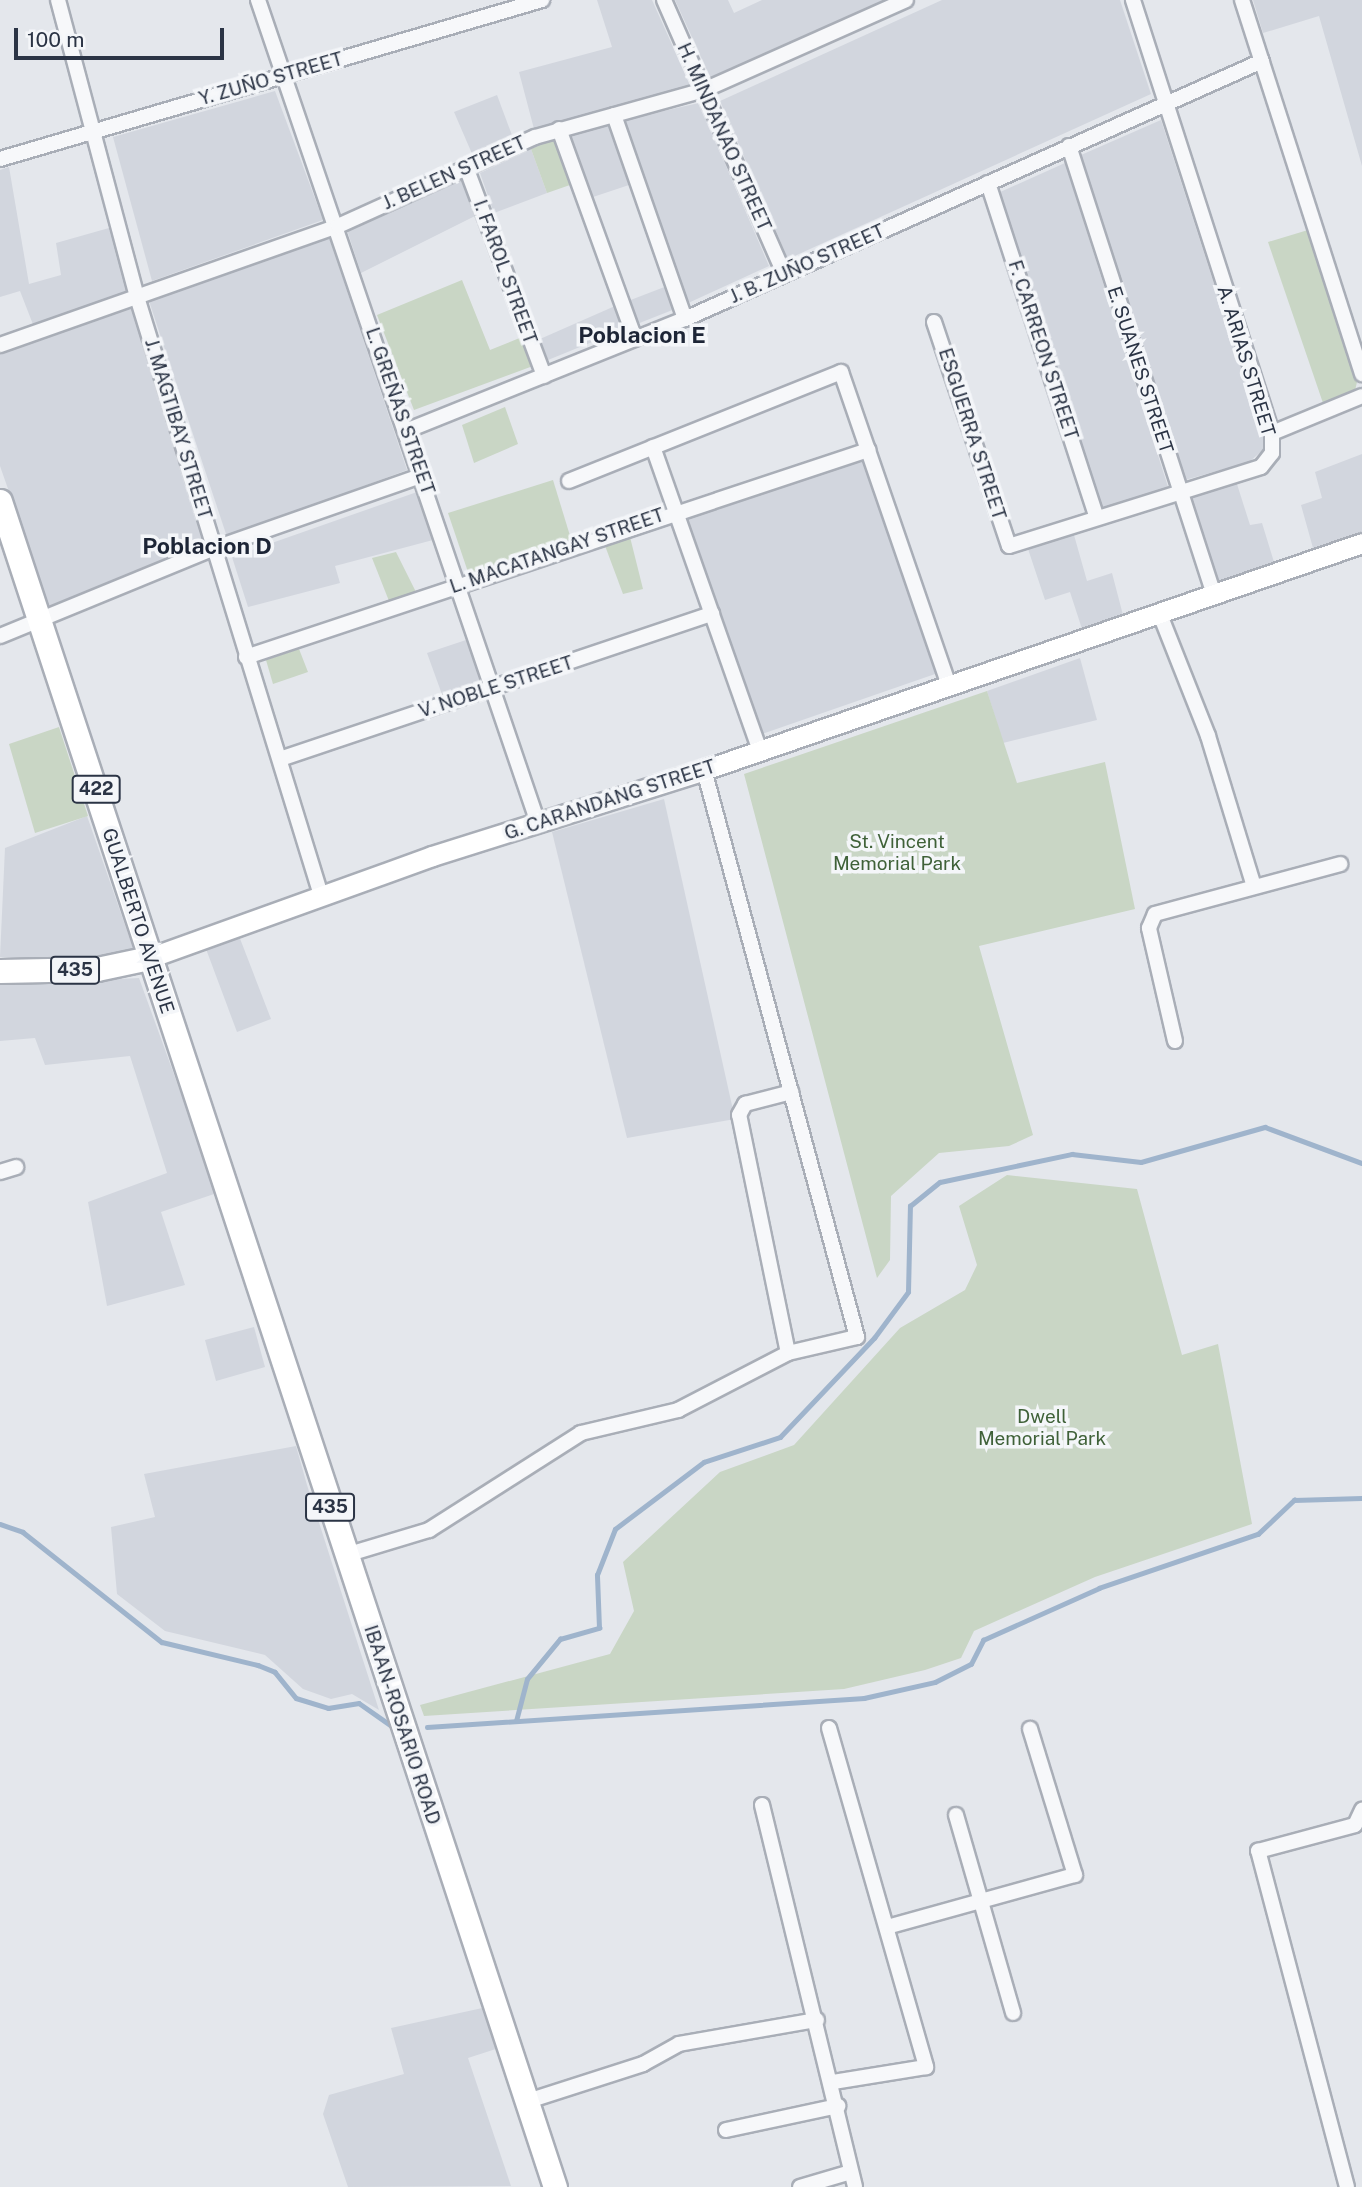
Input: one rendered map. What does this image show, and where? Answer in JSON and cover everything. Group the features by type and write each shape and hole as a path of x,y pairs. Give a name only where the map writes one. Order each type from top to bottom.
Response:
{"main road":[{"name":"GUALBERTO AVENUE","path":"0,500 251,1261"},
{"name":"G. CARANDANG STREET","path":"0,971 97,969 149,958 321,895 704,770 1362,543"},
{"name":"IBAAN-ROSARIO ROAD","path":"251,1261 555,2187"}],"street":[{"name":"J. MAGTIBAY STREET","path":"58,0 90,129 137,297 321,895"},
{"name":"L. GREÑAS STREET","path":"258,0 283,77 338,226 495,688 538,823"},
{"name":"Y. ZUÑO STREET","path":"0,159 90,129 283,77 542,0"},
{"name":"H. MINDANAO STREET","path":"664,0 784,274"},
{"name":"J. BELEN STREET","path":"0,345 338,226 466,167 559,129 704,90 906,0"},
{"name":"A. ARIAS STREET","path":"1009,546 1261,467 1272,453 1272,433 1133,0"},
{"path":"1242,0 1362,374"},
{"name":"J. B. ZUÑO STREET","path":"406,431 685,319 1262,61"},
{"path":"614,115 685,319"},
{"path":"559,129 635,339"},
{"name":"E. SUANES STREET","path":"1069,146 1214,594"},
{"name":"I. FAROL STREET","path":"466,167 544,376"},
{"name":"F. CARREON STREET","path":"988,183 1097,518"},
{"name":"ESGUERRA STREET","path":"934,322 1009,546"},
{"path":"569,481 841,372 949,685"},
{"path":"1272,433 1362,396"},
{"path":"653,447 760,751"},
{"name":"L. MACATANGAY STREET","path":"246,657 676,509 868,450"},
{"path":"0,636 215,548 421,476"},
{"path":"1159,612 1209,736 1254,887"},
{"name":"V. NOBLE STREET","path":"280,759 712,614"},
{"path":"346,1555 413,1538 567,1440 678,1410 788,1353 857,1337 704,770"},
{"path":"1175,1041 1149,929 1155,914 1340,864"},
{"path":"788,1353 739,1115 745,1104 791,1092"},
{"path":"0,1172 16,1167"},
{"path":"829,1728 926,2067 833,2082"},
{"path":"887,1927 1074,1875 1030,1728"},
{"path":"762,1805 833,2082 853,2180 800,2187"},
{"path":"1348,2187 1258,1851 1355,1825 1362,1810"},
{"path":"956,1815 979,1903 1013,2013"},
{"path":"528,2101 643,2064 678,2044 817,2020"},
{"path":"726,2130 838,2106"}],"shaded area":[{"path":"597,0 652,0 691,87 534,129 519,72 612,47"},
{"path":"675,0 728,0 734,13 762,0 887,0 711,79"},
{"path":"942,0 1120,0 1151,94 788,259 720,101"},
{"path":"1253,0 1362,0 1362,166 1319,16 1263,33"},
{"path":"275,91 323,220 152,281 113,137"},
{"path":"497,95 513,138 473,156 454,112"},
{"path":"699,103 769,266 686,304 623,120"},
{"path":"1161,120 1263,435 1263,450 1249,462 1185,480 1081,155"},
{"path":"611,123 632,184 590,198 567,134"},
{"path":"531,149 547,193 494,213 480,173"},
{"path":"1065,163 1169,490 1101,510 998,193"},
{"path":"9,167 29,284 61,275 56,243 109,228 129,294 34,327 20,291 0,297 0,170"},
{"path":"463,178 477,215 361,273 347,230"},
{"path":"329,237 407,470 227,537 149,301"},
{"path":"667,286 675,309 637,324 628,301"},
{"path":"615,306 624,329 548,360 540,339"},
{"path":"131,307 205,544 49,606 0,466 0,353"},
{"path":"1362,454 1362,533 1313,548 1301,505 1322,498 1315,472"},
{"path":"864,457 938,673 762,734 685,513"},
{"path":"1236,481 1250,525 1262,523 1274,562 1218,583 1190,496"},
{"path":"417,492 433,540 335,566 340,583 248,607 232,557"},
{"path":"1074,535 1087,581 1112,573 1123,615 1082,629 1070,592 1045,600 1028,549"},
{"path":"466,640 484,687 444,700 427,653"},
{"path":"1080,658 1097,720 1003,743 987,691"},
{"path":"664,799 735,1119 627,1138 552,832"},
{"path":"87,816 133,948 96,959 0,957 5,848"},
{"path":"239,936 271,1019 237,1032 206,949"},
{"path":"139,978 217,1193 161,1212 185,1285 107,1306 88,1202 167,1173 130,1056 45,1065 35,1038 0,1041 0,985"},
{"path":"254,1327 265,1367 216,1381 205,1340"},
{"path":"296,1446 379,1710 352,1694 331,1699 303,1689 265,1655 165,1631 117,1594 111,1527 155,1517 144,1474"},
{"path":"487,2007 502,2047 468,2058 511,2186 348,2187 323,2114 329,2095 404,2074 391,2028"}],"green space":[{"path":"555,139 570,185 547,193 531,149"},
{"path":"1308,230 1357,382 1354,395 1324,406 1268,242"},
{"path":"462,280 490,350 522,337 533,366 414,410 377,315"},
{"path":"505,407 518,444 474,463 462,425"},
{"path":"553,480 571,539 469,575 448,513"},
{"path":"629,533 643,589 623,594 604,543"},
{"path":"396,552 416,592 389,601 372,558"},
{"path":"299,649 308,672 273,684 266,660"},
{"name":"St. Vincent Memorial Park","path":"987,691 1017,783 1105,762 1135,909 979,946 1033,1135 1009,1146 939,1153 891,1196 890,1260 877,1278 744,774"},
{"path":"59,727 88,816 35,833 9,744"},
{"name":"Dwell Memorial Park","path":"1007,1175 1137,1189 1182,1355 1218,1344 1252,1524 1095,1577 974,1631 961,1658 925,1670 844,1689 424,1716 420,1705 610,1654 634,1611 623,1562 720,1472 794,1445 900,1328 965,1290 977,1265 959,1206"}],"waterway":[{"path":"516,1721 527,1679 560,1639 599,1628 597,1575 615,1529 704,1462 780,1437 874,1338 908,1292 910,1206 940,1182 1072,1154 1141,1162 1265,1127 1362,1163"},
{"path":"427,1727 864,1698 935,1682 971,1664 983,1640 1099,1588 1258,1534 1294,1500 1362,1498"},
{"path":"0,1524 23,1532 162,1642 258,1665 275,1672 296,1698 328,1708 359,1703 391,1725"}],"district":[{"name":"Poblacion E","path":"642,335"},
{"name":"Poblacion D","path":"207,546"}]}
